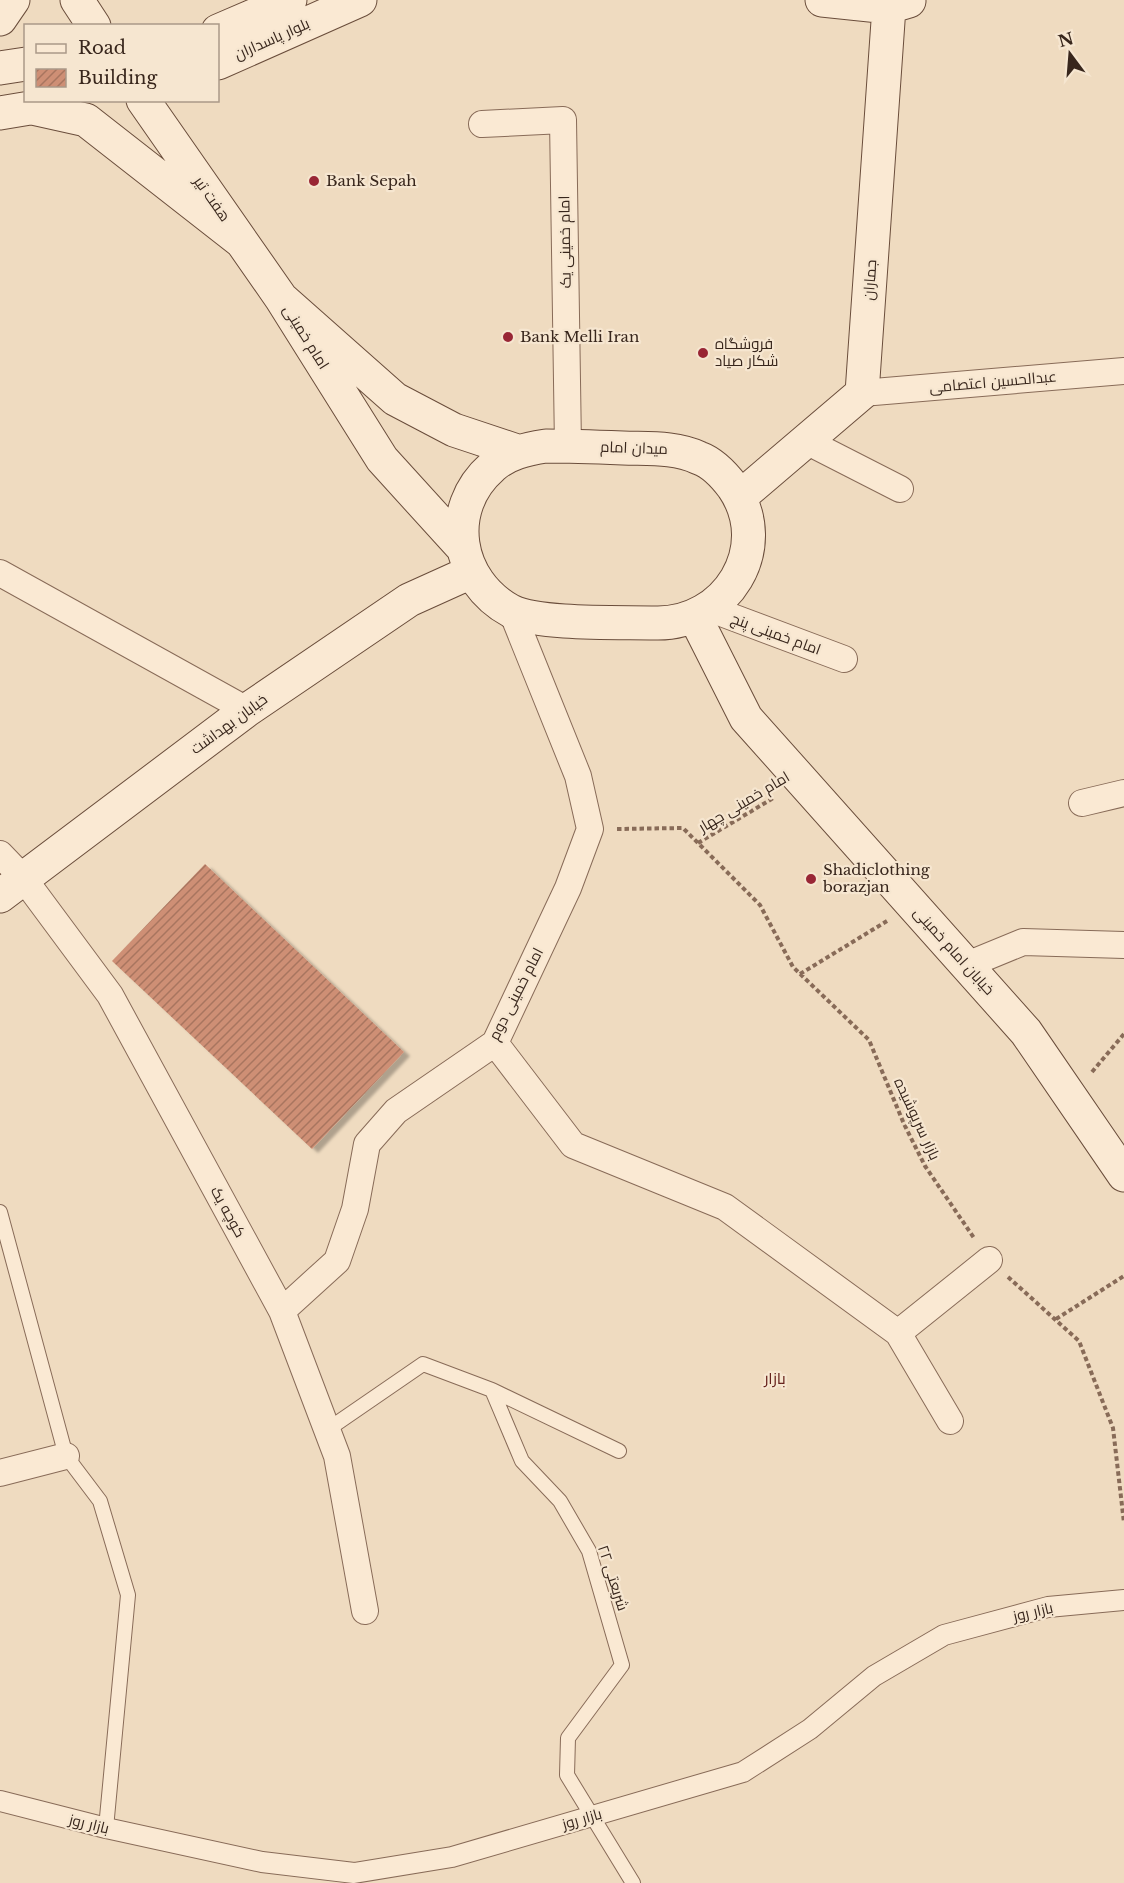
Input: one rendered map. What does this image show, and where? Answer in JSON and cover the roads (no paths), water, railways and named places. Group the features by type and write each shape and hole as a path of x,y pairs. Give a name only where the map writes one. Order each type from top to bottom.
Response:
{"main road":[{"path":"0,19 13,0"},
{"path":"77,0 93,24"},
{"name":"بلوار پاسداران","path":"219,31 290,0"},
{"name":"بلوار پاسداران","path":"219,63 360,0"},
{"path":"822,0 900,3"},
{"name":"جماران","path":"862,393 900,3"},
{"path":"0,68 24,64"},
{"path":"0,113 66,102"},
{"name":"هفت تیر","path":"144,102 281,298"},
{"path":"32,108 86,120 242,242"},
{"name":"امام خمینی","path":"281,298 395,399 454,430 518,451"},
{"name":"امام خمینی","path":"281,298 382,459 466,559"},
{"path":"740,497 862,393"},
{"name":"میدان امام","path":"546,446 568,446 674,449 701,458 724,474 740,497 748,525 747,553 737,579 719,601 702,612 668,623 540,619 512,612 488,595 466,559 463,515 473,488 492,466 518,451 546,446"},
{"name":"خیابان بهداشت","path":"12,887 247,710 466,559"},
{"name":"خیابان امام خمینی","path":"702,612 746,718 1026,1032 1124,1175"}],"street":[{"name":"امام خمینی یک","path":"482,124 563,120 568,446"},
{"name":"عبدالحسین اعتصامی","path":"862,393 1124,371"},
{"path":"806,441 900,489"},
{"path":"0,573 247,710"},
{"name":"امام خمینی دوم","path":"282,1311 337,1261 355,1209 367,1144 396,1111 495,1043 568,888 590,830 578,776 512,612"},
{"name":"امام خمینی پنج","path":"702,612 844,659"},
{"path":"1082,803 1124,793"},
{"name":"کوچه یک","path":"0,854 12,887 110,995 282,1311 337,1456 365,1611"},
{"path":"967,965 1023,942 1124,945"},
{"path":"495,1043 573,1145 725,1207 898,1333 950,1421"},
{"path":"898,1333 989,1260"},
{"path":"0,1473 66,1456"},
{"name":"بازار روز","path":"0,1801 106,1828 262,1862 354,1873 452,1857 743,1772 810,1729 874,1676 944,1635 1048,1607 1124,1600"}],"lane":[{"path":"0,1212 66,1456 100,1501 128,1595 106,1828"},
{"path":"327,1430 423,1365 492,1390 619,1451"},
{"name":"شریعتی ۲۲","path":"492,1390 522,1461 560,1501 589,1551 622,1665 568,1738 567,1775 633,1883"}],"place":[{"name":"Bank Sepah","path":"314,181"},
{"name":"Bank Melli Iran","path":"508,337"},
{"name":"فروشگاه شکار صیاد","path":"703,353"},
{"name":"Shadiclothing borazjan","path":"811,879"}],"district":[{"name":"بازار","path":"775,1378"}]}
